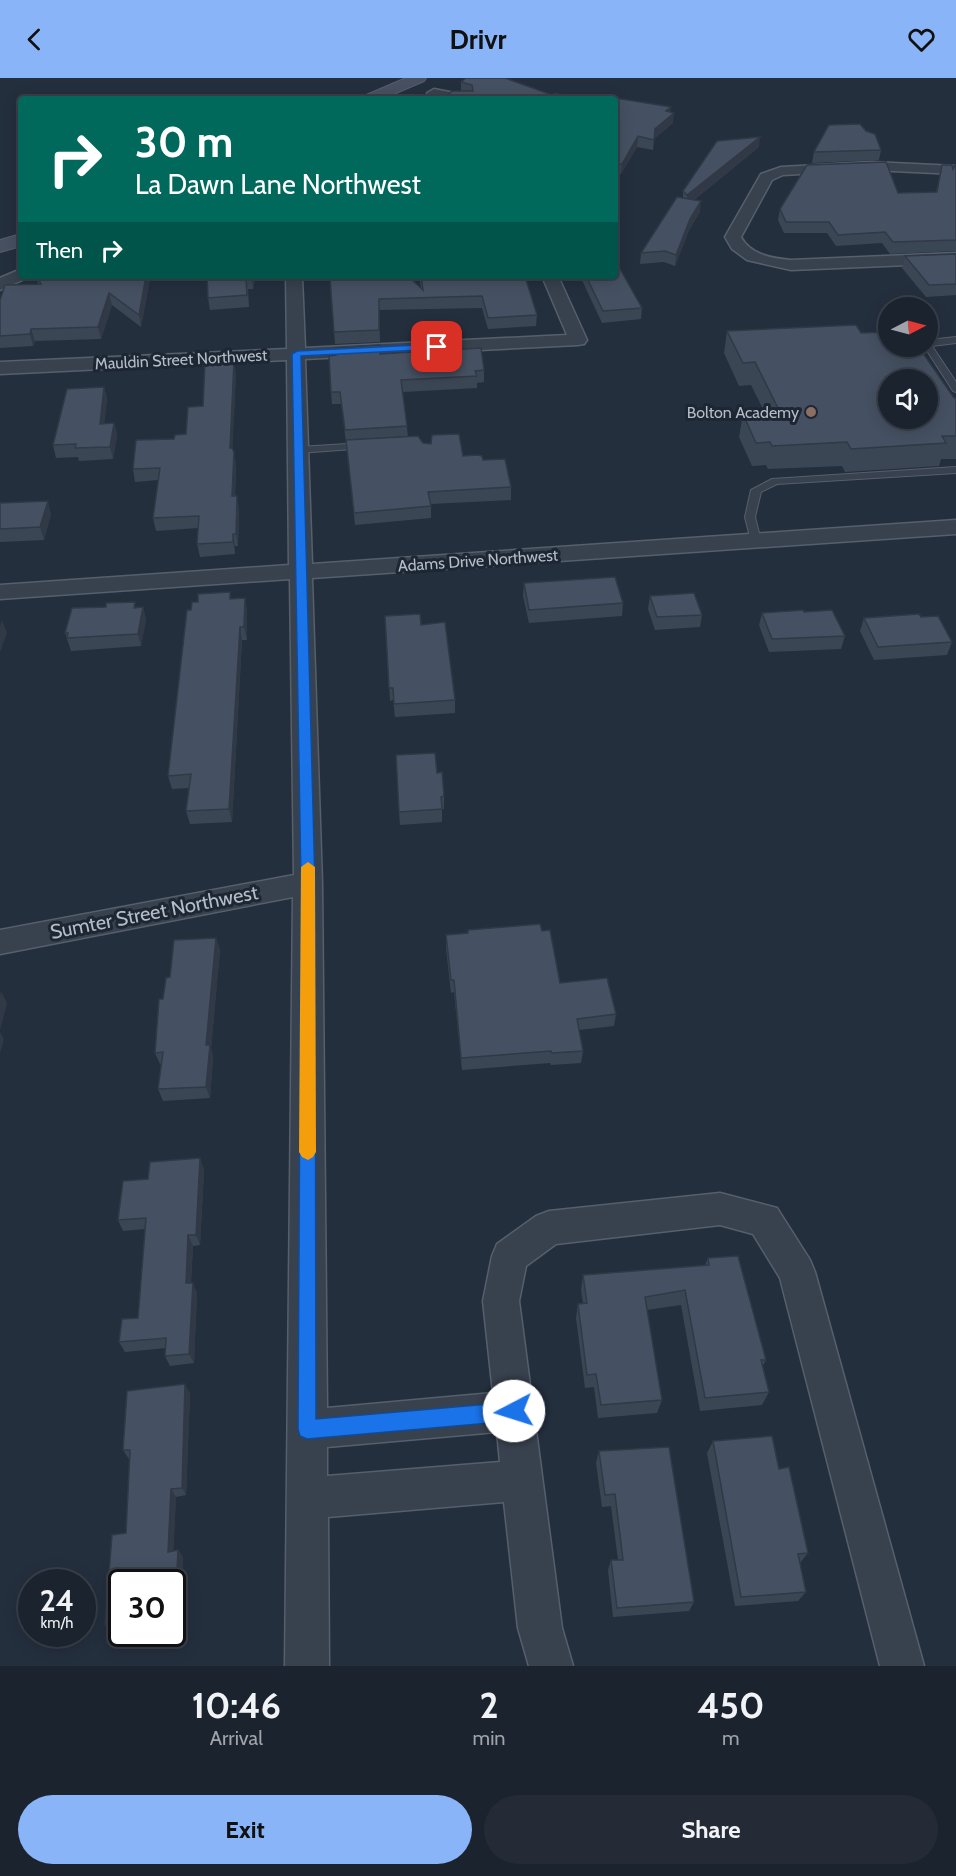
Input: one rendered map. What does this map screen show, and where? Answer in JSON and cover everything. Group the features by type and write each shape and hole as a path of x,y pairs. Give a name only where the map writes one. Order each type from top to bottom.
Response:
{"main road":[{"path":"376,96 420,78"},
{"path":"0,246 18,241"}],"street":[{"path":"431,96 448,78"},
{"path":"956,170 862,166 781,171 766,177 733,237 739,247 753,257 799,266 956,258"},
{"path":"0,285 18,276"},
{"path":"294,279 308,883 307,1666"},
{"name":"Mauldin Street Northwest","path":"0,368 578,340 551,279"},
{"name":"Adams Drive Northwest","path":"0,592 956,527"},
{"name":"Sumter Street Northwest","path":"0,942 308,883"},
{"path":"551,1666 540,1628 501,1301 510,1256 549,1228 720,1209 764,1220 797,1272 902,1666"},
{"path":"307,1429 514,1411"},
{"path":"307,1498 522,1480"}],"lane":[{"path":"938,341 956,340"},
{"path":"935,357 956,389"},
{"path":"299,450 370,446"},
{"path":"756,540 750,517 756,490 764,484 775,481 956,470"}],"building":[{"path":"466,78 505,78 552,95 555,93 568,96 447,96 452,91 473,91 472,85 461,82"},
{"path":"618,98 671,107 666,111 674,113 655,129 654,140 638,136 618,166"},
{"path":"860,124 866,131 875,134 881,150 814,152 829,125"},
{"path":"760,137 687,195 683,191 717,141"},
{"path":"886,162 898,193 937,192 942,165 952,165 953,169 956,165 956,240 893,242 885,232 838,235 829,222 786,222 780,209 807,165"},
{"path":"677,197 701,201 690,219 676,255 665,251 641,253"},
{"path":"956,254 956,284 929,285 905,256"},
{"path":"618,265 642,308 603,311 587,279 618,279"},
{"path":"38,279 145,279 139,315 109,293 98,327 31,329 30,334 0,336 0,300 5,285 41,284"},
{"path":"207,279 246,279 247,295 208,298"},
{"path":"330,279 411,279 423,290 421,279 526,279 537,315 488,318 482,296 379,299 379,330 334,332"},
{"name":"Bolton Academy","path":"856,325 861,333 878,332 878,357 926,357 934,369 878,369 878,429 938,429 938,375 956,398 956,436 942,436 946,443 851,449 847,442 772,446 770,442 756,443 743,414 755,414 753,410 778,408 755,362 743,363 727,331"},
{"path":"380,345 380,354 481,348 484,370 475,371 477,376 401,380 407,426 345,430 340,392 331,392 329,356 336,355 335,348"},
{"path":"234,361 230,448 234,452 232,496 237,496 236,534 233,534 233,542 197,544 199,516 153,518 160,468 133,469 136,440 174,439 175,435 186,434 188,407 203,406 205,362"},
{"path":"104,387 100,424 114,423 110,447 75,448 76,444 53,445 67,389"},
{"path":"459,434 463,456 482,456 483,460 505,459 511,487 428,492 431,506 354,513 346,440 418,436 423,443 431,444 432,435"},
{"path":"48,501 40,527 0,529 0,503"},
{"path":"615,577 623,603 529,610 524,583"},
{"path":"230,592 230,599 245,598 244,627 240,627 229,809 186,811 191,774 168,776 187,610 191,610 192,602 198,602 198,594"},
{"path":"694,593 702,615 657,617 650,596"},
{"path":"135,602 134,608 143,607 138,634 67,638 68,633 65,633 72,608 106,607 106,603"},
{"path":"803,610 804,612 832,610 845,636 772,639 762,613"},
{"path":"420,614 421,625 445,622 455,700 394,704 393,688 389,688 385,616"},
{"path":"919,614 921,617 938,616 952,642 878,647 864,618"},
{"path":"435,753 437,773 442,772 444,796 441,797 442,809 399,812 396,755"},
{"path":"540,924 542,931 550,930 560,983 607,978 616,1014 577,1019 583,1051 552,1053 551,1051 461,1058 454,980 451,980 446,935 468,933 468,930"},
{"path":"216,938 206,1045 210,1045 206,1087 158,1089 163,1052 155,1053 159,999 163,999 166,978 170,977 174,940"},
{"path":"200,1158 196,1235 188,1235 186,1283 193,1283 189,1354 165,1356 166,1338 119,1342 122,1319 138,1318 146,1218 118,1220 123,1181 148,1179 150,1162"},
{"path":"738,1256 766,1360 761,1360 769,1392 705,1398 685,1290 645,1297 662,1400 601,1405 596,1374 587,1375 578,1304 587,1303 583,1275 709,1265 708,1258"},
{"path":"185,1384 182,1488 171,1489 168,1552 178,1550 177,1569 109,1569 112,1535 126,1533 130,1450 123,1450 127,1391"},
{"path":"772,1436 779,1469 789,1467 808,1553 798,1554 806,1592 741,1597 713,1441"},
{"path":"669,1447 694,1602 617,1608 611,1560 623,1560 615,1494 605,1495 599,1451"},
{"path":"108,1586 108,1625 105,1625"}],"slow traffic":[{"path":"308,867 308,1152"}],"place":[{"name":"Bolton Academy","path":"811,412"}],"route":[{"path":"437,347 297,354 308,883 307,1429 514,1411"}]}
